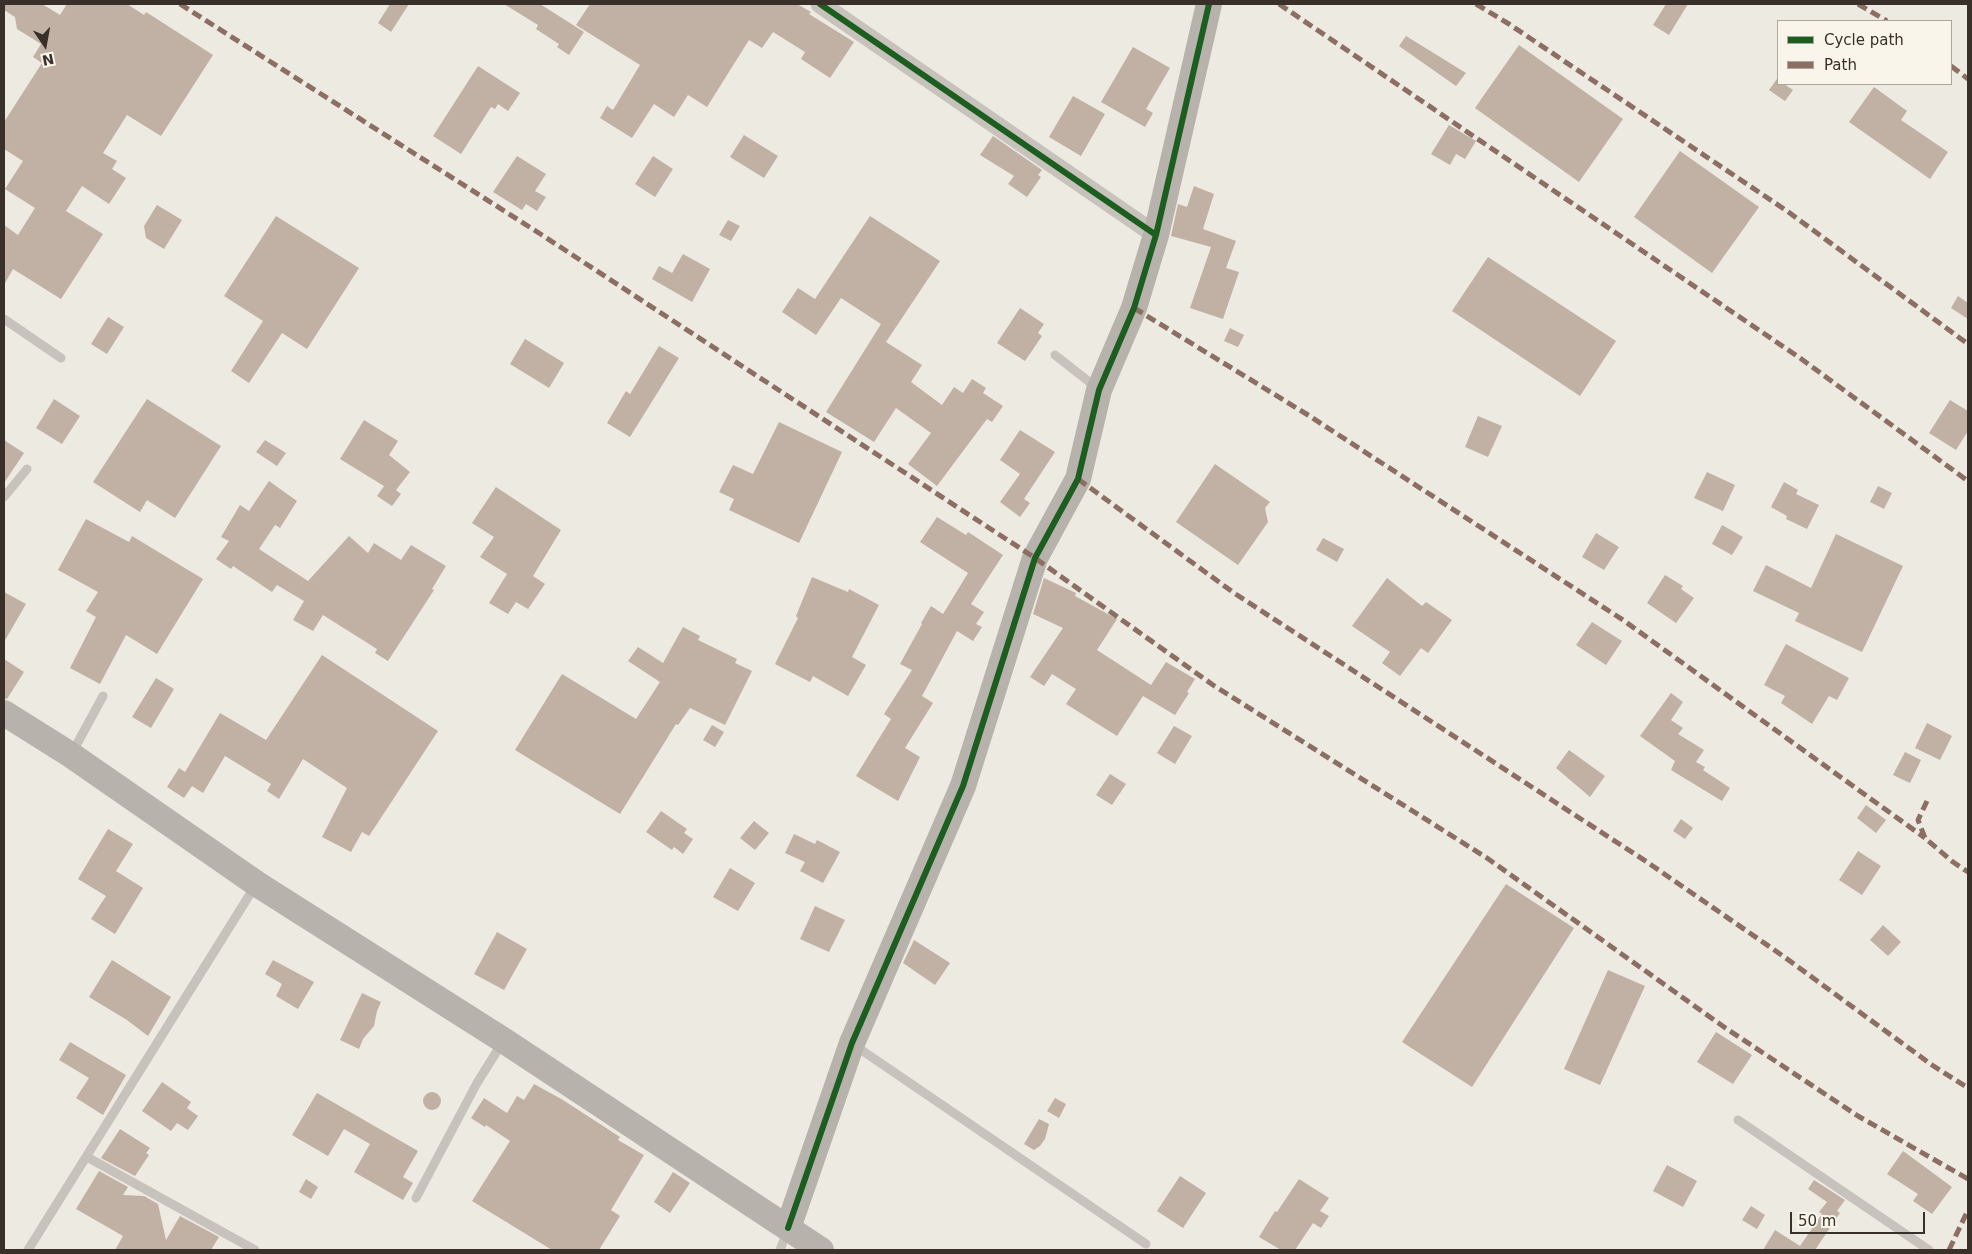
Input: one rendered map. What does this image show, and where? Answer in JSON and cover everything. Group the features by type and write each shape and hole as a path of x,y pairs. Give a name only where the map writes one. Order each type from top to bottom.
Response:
{"street":[{"path":"820,4 1156,235"},
{"path":"784,1239 852,1043 963,786 1035,558 1078,479 1099,390 1134,308 1156,235 1209,4"},
{"path":"4,713 71,755 257,884 503,1040 784,1239 821,1250"}],"lane":[{"path":"4,319 61,358"},
{"path":"1055,355 1099,390"},
{"path":"4,497 26,469"},
{"path":"71,755 103,696"},
{"path":"28,1250 257,884"},
{"path":"416,1198 477,1083 503,1040"},
{"path":"852,1043 1146,1244"},
{"path":"1738,1120 1929,1250"},
{"path":"87,1156 255,1250"}],"building":[{"path":"4,4 42,4 60,15 67,4 127,4 144,15 146,12 213,55 161,136 127,115 103,153 117,161 112,169 126,178 109,204 82,186 66,211 103,234 61,299 13,269 4,285 4,225 18,235 35,208 5,189 23,161 4,149 4,122 42,63 33,57 41,44 17,29 15,17 4,10"},
{"path":"390,4 409,4 391,32 378,23"},
{"path":"504,4 540,4 584,32 569,55 557,47 559,44 536,29 538,25"},
{"path":"590,4 797,4 811,12 809,14 854,42 830,78 801,59 805,52 773,32 762,48 749,40 707,107 688,95 674,117 654,104 632,138 600,118 607,106 613,110 640,65 576,25"},
{"path":"1666,4 1688,4 1669,35 1653,25"},
{"path":"1406,36 1466,73 1456,86 1399,46"},
{"path":"1519,45 1623,119 1579,182 1475,108"},
{"path":"1133,47 1170,68 1146,109 1153,113 1145,127 1101,102"},
{"path":"478,66 520,93 508,111 498,104 495,109 491,107 461,154 433,136"},
{"path":"1777,79 1777,85 1786,85 1793,90 1785,101 1769,90"},
{"path":"1874,87 1907,111 1901,120 1948,152 1930,179 1849,122"},
{"path":"1073,96 1105,114 1081,156 1049,137"},
{"path":"1449,125 1476,141 1465,159 1456,154 1450,165 1431,154"},
{"path":"744,135 778,156 764,178 730,157"},
{"path":"993,136 1042,170 1038,175 1041,177 1027,197 1008,184 1014,176 980,155"},
{"path":"1680,151 1759,207 1712,273 1634,217"},
{"path":"517,156 546,174 535,191 546,197 537,211 526,204 522,210 493,192"},
{"path":"653,156 673,169 655,197 635,184"},
{"path":"1194,186 1214,194 1203,229 1236,241 1226,268 1239,272 1223,319 1190,308 1211,247 1171,236 1178,204 1187,207"},
{"path":"157,205 182,220 164,249 146,238 144,226"},
{"path":"276,216 359,268 307,349 282,333 249,383 231,371 263,321 224,296"},
{"path":"870,216 940,261 886,342 922,365 911,382 942,405 954,387 963,393 972,379 986,388 983,393 1003,406 992,422 987,419 937,486 908,464 931,433 896,408 874,442 826,412 881,324 841,298 816,335 782,312 798,288 815,299"},
{"path":"728,220 740,226 731,241 719,235"},
{"path":"683,254 710,269 692,302 652,279 659,266 672,273"},
{"path":"1488,257 1616,341 1580,396 1452,311"},
{"path":"1958,296 1968,303 1968,319 1951,308"},
{"path":"1020,308 1044,324 1038,333 1042,336 1025,361 997,343"},
{"path":"108,317 124,327 107,354 91,344"},
{"path":"1230,328 1244,335 1238,347 1224,341"},
{"path":"525,339 564,363 549,388 510,364"},
{"path":"659,346 679,358 630,437 607,423 626,391 630,394"},
{"path":"54,399 80,416 62,444 36,428"},
{"path":"147,399 221,446 175,518 147,500 140,512 93,482"},
{"path":"1950,400 1968,411 1968,431 1956,450 1929,433"},
{"path":"1478,416 1502,426 1488,457 1465,447"},
{"path":"364,420 398,441 389,455 410,472 396,490 401,494 392,506 377,496 384,486 340,459"},
{"path":"779,422 842,452 799,543 729,510 734,499 719,492 733,465 753,474"},
{"path":"1020,430 1055,452 1024,499 1030,503 1020,517 1000,502 1020,474 1000,460"},
{"path":"4,440 24,453 4,483"},
{"path":"265,440 286,453 277,466 256,452"},
{"path":"1215,464 1270,502 1265,508 1268,522 1238,565 1176,522"},
{"path":"1707,472 1735,485 1723,511 1694,498"},
{"path":"269,481 297,501 280,528 275,525 259,549 308,581 349,536 368,553 374,543 401,560 411,545 446,566 432,589 434,590 388,661 375,653 377,649 323,615 313,631 293,620 304,601 277,585 272,592 233,566 231,569 216,559 229,541 221,537 240,505 249,511"},
{"path":"1784,482 1798,490 1796,494 1819,505 1807,529 1786,519 1787,516 1771,507"},
{"path":"1878,486 1892,493 1884,509 1870,502"},
{"path":"496,487 561,530 533,576 545,584 528,609 516,602 508,614 489,603 507,574 480,557 494,537 472,523"},
{"path":"937,517 966,535 968,532 1003,555 971,604 984,612 976,624 982,627 973,641 957,631 922,696 933,703 905,748 920,757 898,801 856,776 891,719 884,714 912,670 900,664 921,623 931,606 943,614 968,573 920,542"},
{"path":"86,519 129,542 132,536 203,579 157,654 126,635 100,684 70,668 96,617 86,611 98,592 58,570"},
{"path":"1722,525 1743,537 1732,555 1712,544"},
{"path":"1596,533 1619,547 1604,570 1582,557"},
{"path":"1836,534 1903,566 1862,652 1795,621 1799,613 1753,591 1766,565 1811,588"},
{"path":"1323,538 1344,549 1337,562 1316,550"},
{"path":"1665,575 1683,586 1681,589 1694,598 1676,623 1647,603"},
{"path":"812,577 848,592 849,589 879,605 852,657 866,665 848,696 813,676 810,682 775,664 798,618 796,616"},
{"path":"1044,578 1076,593 1075,596 1117,619 1097,650 1151,685 1166,662 1195,679 1187,692 1189,693 1175,715 1143,696 1117,736 1066,704 1076,689 1052,674 1044,686 1030,677 1063,628 1033,614"},
{"path":"1387,578 1422,606 1426,602 1452,620 1428,653 1421,648 1400,676 1382,663 1390,652 1352,626"},
{"path":"4,592 26,604 4,642"},
{"path":"1592,622 1622,641 1606,665 1576,645"},
{"path":"683,627 700,636 698,640 737,659 735,663 752,671 725,725 690,708 678,725 676,724 620,814 515,750 562,674 636,719 660,682 628,661 638,647 663,663"},
{"path":"1786,644 1849,678 1837,700 1829,696 1812,724 1781,703 1785,696 1764,685"},
{"path":"322,655 438,731 369,836 362,832 351,852 322,837 347,788 303,759 279,799 267,791 271,784 225,756 203,793 192,786 184,798 167,787 179,768 185,772 220,713 266,740"},
{"path":"4,659 24,672 7,699 4,698"},
{"path":"156,678 174,689 151,728 132,717"},
{"path":"1671,693 1683,702 1671,720 1683,728 1678,734 1704,750 1696,762 1705,767 1703,770 1730,788 1722,801 1671,770 1675,761 1640,736"},
{"path":"1927,723 1952,736 1940,760 1915,748"},
{"path":"712,725 724,732 715,747 703,740"},
{"path":"1174,726 1192,736 1175,764 1157,753"},
{"path":"1569,750 1605,776 1590,797 1556,768"},
{"path":"1905,752 1921,760 1910,783 1893,775"},
{"path":"1110,774 1126,784 1112,805 1096,795"},
{"path":"1866,805 1886,820 1876,833 1857,818"},
{"path":"661,811 687,829 684,833 693,839 683,854 674,847 672,850 646,832"},
{"path":"1681,819 1693,828 1685,839 1673,831"},
{"path":"754,821 769,833 755,850 740,838"},
{"path":"108,829 133,844 116,871 143,888 115,934 91,919 106,896 78,879"},
{"path":"794,834 815,844 817,840 840,852 823,883 800,871 805,862 785,853"},
{"path":"1858,851 1881,866 1862,895 1839,880"},
{"path":"730,868 755,883 738,911 713,897"},
{"path":"1506,884 1574,928 1472,1087 1402,1042"},
{"path":"815,906 845,920 829,952 800,939"},
{"path":"1883,925 1901,942 1888,956 1870,940"},
{"path":"497,932 527,949 504,990 474,974"},
{"path":"914,940 950,963 935,985 903,963"},
{"path":"112,960 171,997 148,1036 127,1020 89,997"},
{"path":"273,960 314,982 298,1009 276,996 282,984 265,974"},
{"path":"1608,970 1645,986 1600,1085 1564,1069"},
{"path":"362,993 381,1002 374,1026 363,1039 359,1049 340,1040"},
{"path":"1716,1032 1752,1055 1733,1084 1697,1062"},
{"path":"70,1042 126,1075 103,1115 76,1098 89,1078 59,1060"},
{"path":"162,1082 191,1102 187,1108 198,1116 188,1130 177,1123 171,1131 142,1111"},
{"path":"534,1084 563,1100 620,1137 618,1140 644,1155 611,1210 620,1216 599,1250 552,1250 472,1201 510,1141 486,1125 485,1127 471,1118 484,1098 507,1113 517,1096 524,1100"},
{"path":"432,1092 438,1095 441,1101 438,1107 432,1110 426,1107 423,1101 426,1095"},
{"path":"317,1093 418,1151 403,1177 413,1183 403,1200 354,1172 370,1144 344,1129 328,1156 292,1135"},
{"path":"1055,1098 1066,1104 1059,1118 1047,1111"},
{"path":"1039,1119 1049,1124 1045,1139 1034,1150 1024,1144"},
{"path":"120,1129 150,1148 146,1153 149,1155 135,1176 101,1158"},
{"path":"1903,1151 1952,1187 1932,1214 1913,1201 1918,1194 1887,1174"},
{"path":"1667,1165 1697,1181 1683,1207 1653,1191"},
{"path":"99,1171 128,1187 123,1195 144,1196 158,1204 166,1240 180,1216 219,1237 211,1250 115,1250 123,1236 76,1209"},
{"path":"673,1172 690,1183 670,1213 654,1202"},
{"path":"1180,1176 1206,1193 1183,1228 1157,1211"},
{"path":"306,1179 318,1187 311,1199 299,1192"},
{"path":"1299,1179 1329,1198 1320,1211 1329,1216 1321,1228 1313,1223 1295,1250 1281,1250 1259,1237 1275,1211 1277,1212"},
{"path":"1814,1180 1845,1200 1837,1211 1840,1213 1815,1250 1763,1250 1775,1230 1800,1246 1822,1214 1819,1212 1827,1202 1808,1189"},
{"path":"1751,1206 1765,1215 1757,1229 1742,1220"}],"marked path":[{"path":"180,4 542,235 1035,558 1213,685 1487,858 1724,1027 1858,1116 1968,1179"},
{"path":"1279,4 1800,358 1968,481"},
{"path":"1476,4 1509,24 1787,211 1968,344"},
{"path":"1858,4 1885,20"},
{"path":"1952,67 1968,79"},
{"path":"1134,308 1308,415 1623,620 1925,838"},
{"path":"1078,479 1234,593 1647,862 1783,956 1932,1065 1968,1088"},
{"path":"1927,801 1918,820 1925,838 1968,872"},
{"path":"1949,1250 1968,1210"}],"cycle path":[{"path":"820,4 1156,235"},
{"path":"788,1228 852,1043 963,786 1035,558 1078,479 1099,390 1134,308 1156,235 1209,4"}]}
